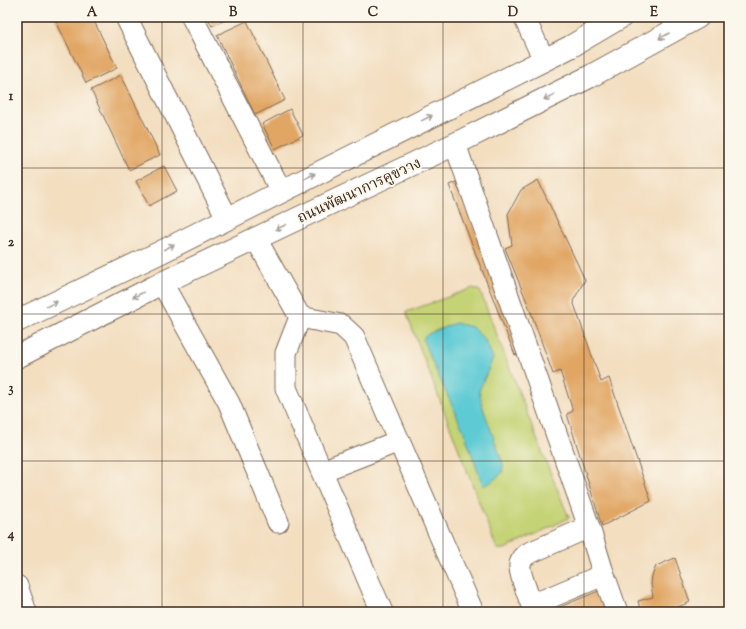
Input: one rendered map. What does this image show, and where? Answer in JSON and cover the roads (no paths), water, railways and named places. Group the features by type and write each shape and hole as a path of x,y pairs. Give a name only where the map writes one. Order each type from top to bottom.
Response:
{"main road":[{"name":"ถนนพัฒนาการคูขวาง","path":"17,357 162,283 456,144 589,77 698,17"},
{"path":"17,321 155,254 570,47 617,18"}],"street":[{"path":"126,17 227,218"},
{"path":"192,17 281,191"},
{"path":"526,18 544,60"},
{"path":"456,144 590,527 602,569 617,612"},
{"path":"256,239 300,318"},
{"path":"162,283 229,403 278,522"},
{"path":"300,318 341,324 354,337 473,612"},
{"path":"300,318 286,353 286,388 382,612"},
{"path":"322,471 399,441"},
{"path":"590,527 527,554 522,559 520,564 521,575 533,609 596,578 602,569"},
{"path":"17,586 26,612"}],"water":[{"path":"455,323 472,327 485,340 493,358 479,391 483,408 503,464 502,473 491,482 483,486 464,432 423,339 428,334"}]}
